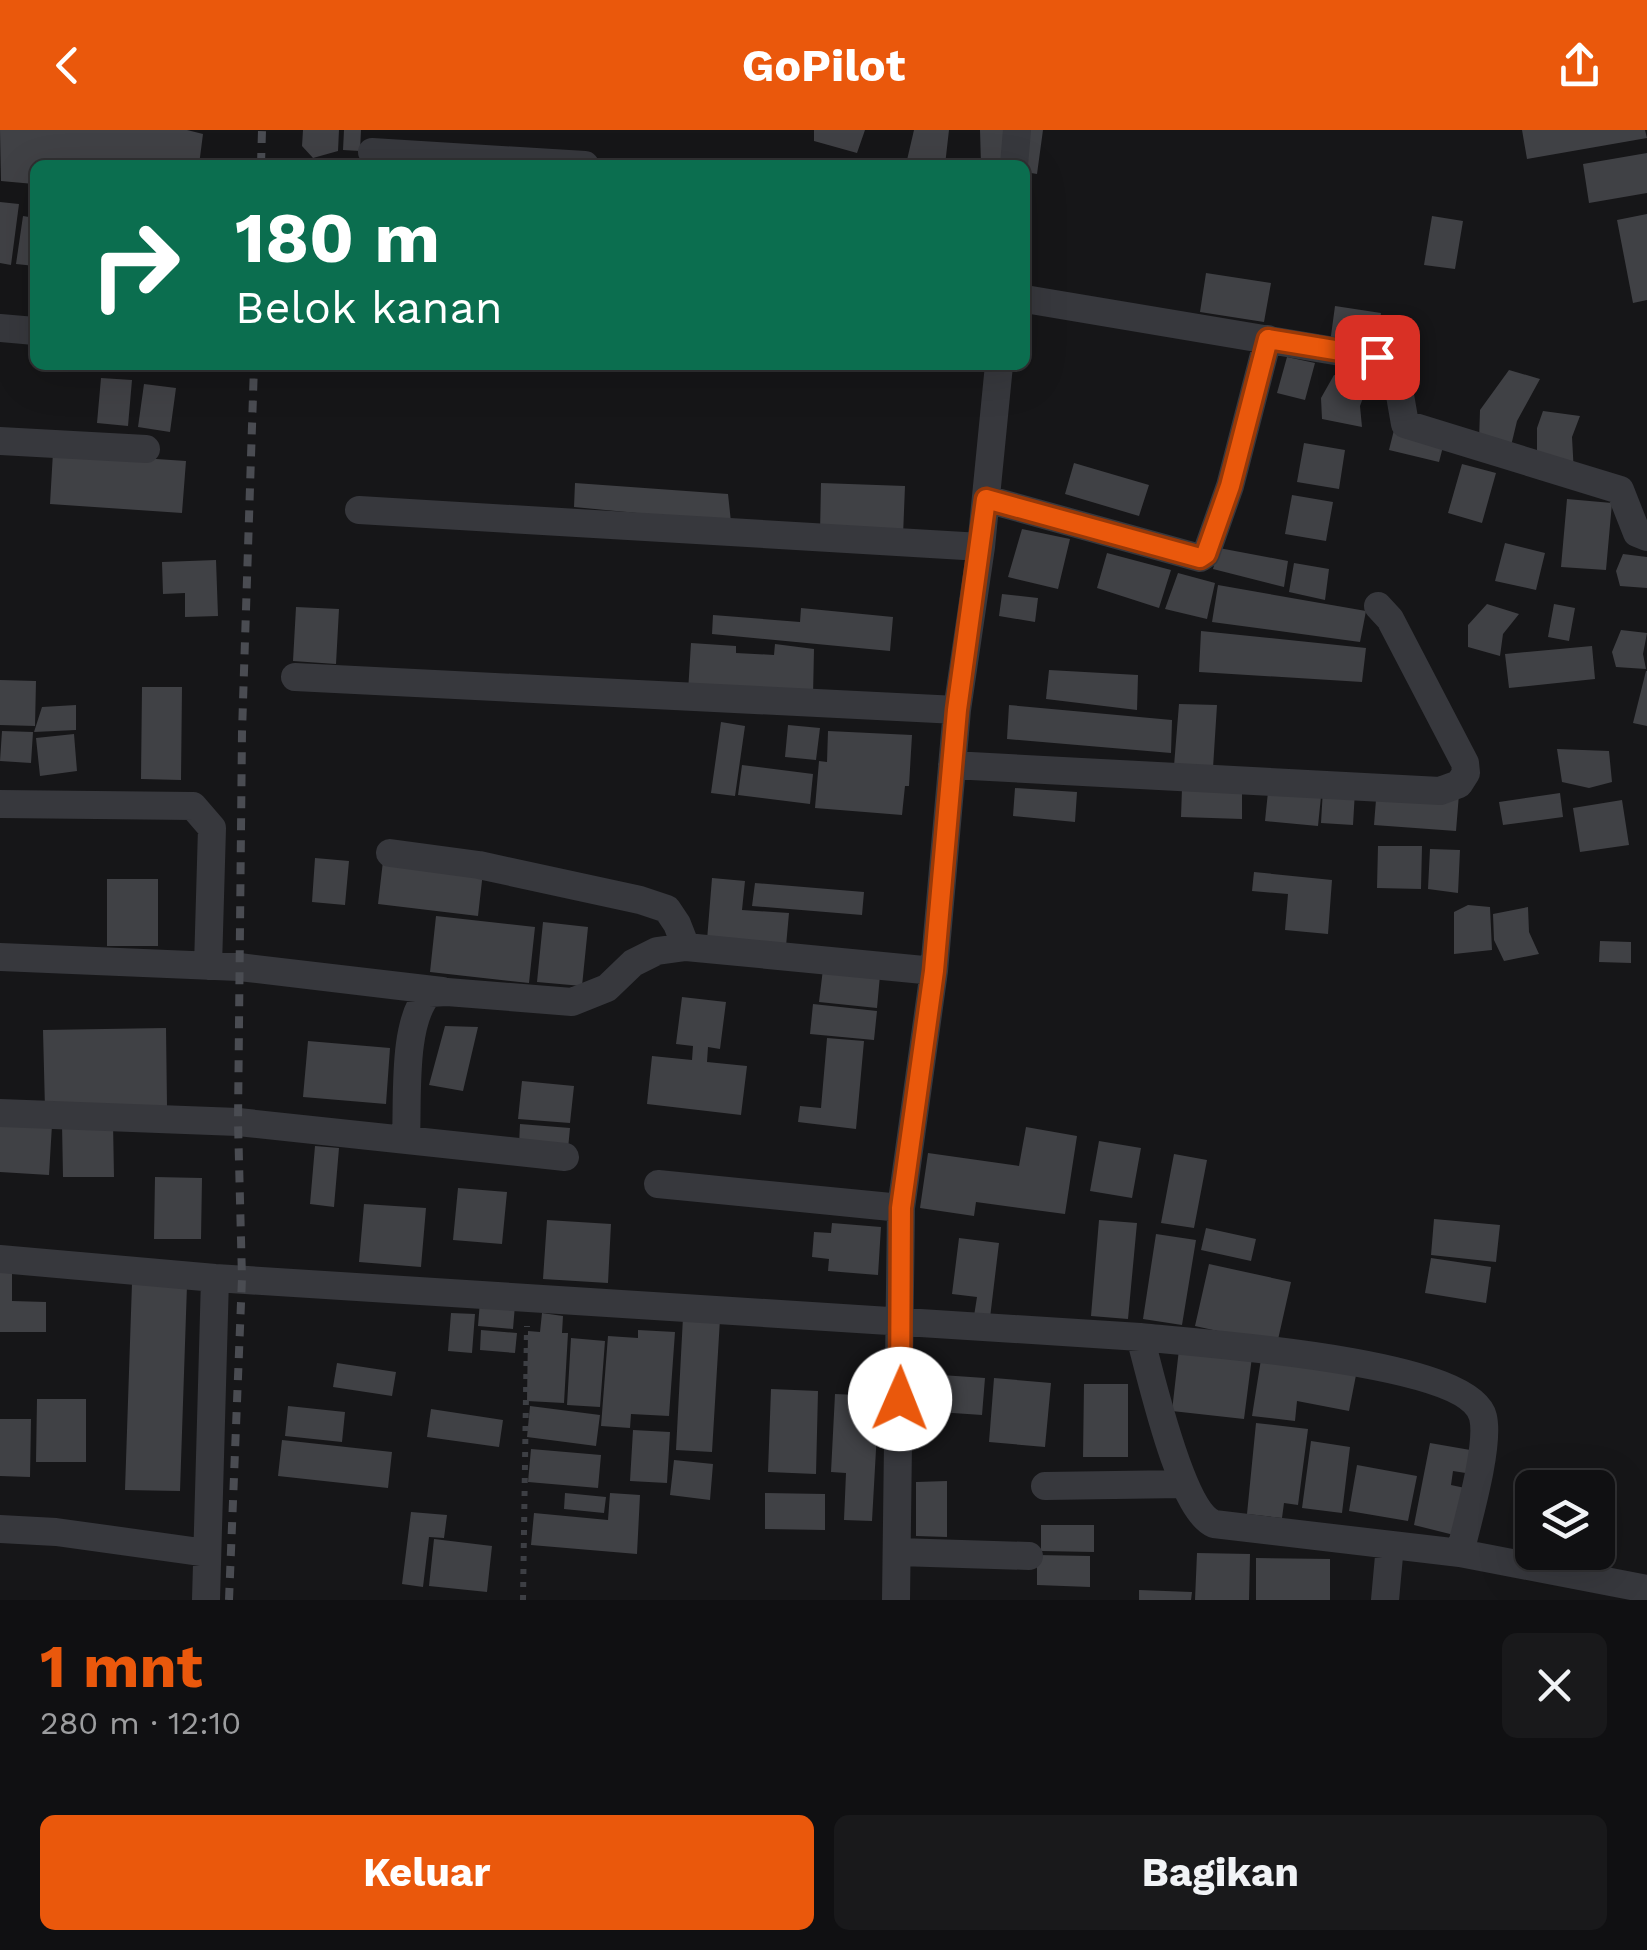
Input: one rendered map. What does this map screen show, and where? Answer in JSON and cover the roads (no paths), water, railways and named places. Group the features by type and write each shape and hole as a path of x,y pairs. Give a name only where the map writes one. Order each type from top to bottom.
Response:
{"street":[{"path":"1014,160 1017,130"},
{"path":"372,152 503,160"},
{"path":"1030,300 1394,361 1405,424 1620,490 1637,534 1647,536"},
{"path":"0,328 30,331"},
{"path":"986,499 1200,558 1206,554 1230,486 1268,339"},
{"path":"896,1600 901,1208 934,971 957,710 981,547 999,370"},
{"path":"0,441 146,449"},
{"path":"359,510 981,547"},
{"path":"952,766 1440,791 1454,787 1466,772 1465,763 1390,619 1378,606"},
{"path":"295,677 957,710"},
{"path":"0,804 193,806 212,828 208,966"},
{"path":"390,853 480,866 640,900 667,909 678,924 686,948"},
{"path":"0,957 208,966 572,1002 607,988 633,963 657,951 686,948 934,971"},
{"path":"406,1138 412,1026 419,1004 429,993 447,992"},
{"path":"0,1113 238,1122 564,1157"},
{"path":"658,1184 901,1208"},
{"path":"0,1258 215,1278 1140,1338 1288,1351 1416,1376 1461,1393 1477,1404 1483,1418 1484,1438 1460,1553"},
{"path":"206,1600 215,1278"},
{"path":"1140,1338 1183,1484 1202,1520 1460,1553 1647,1589"},
{"path":"1045,1486 1183,1484"},
{"path":"0,1529 56,1532 206,1552"},
{"path":"1384,1600 1390,1545"},
{"path":"898,1552 1029,1556"}],"railway":[{"path":"261,160 262,130"},
{"path":"229,1600 242,1278 238,1122 242,732 254,370"}]}
